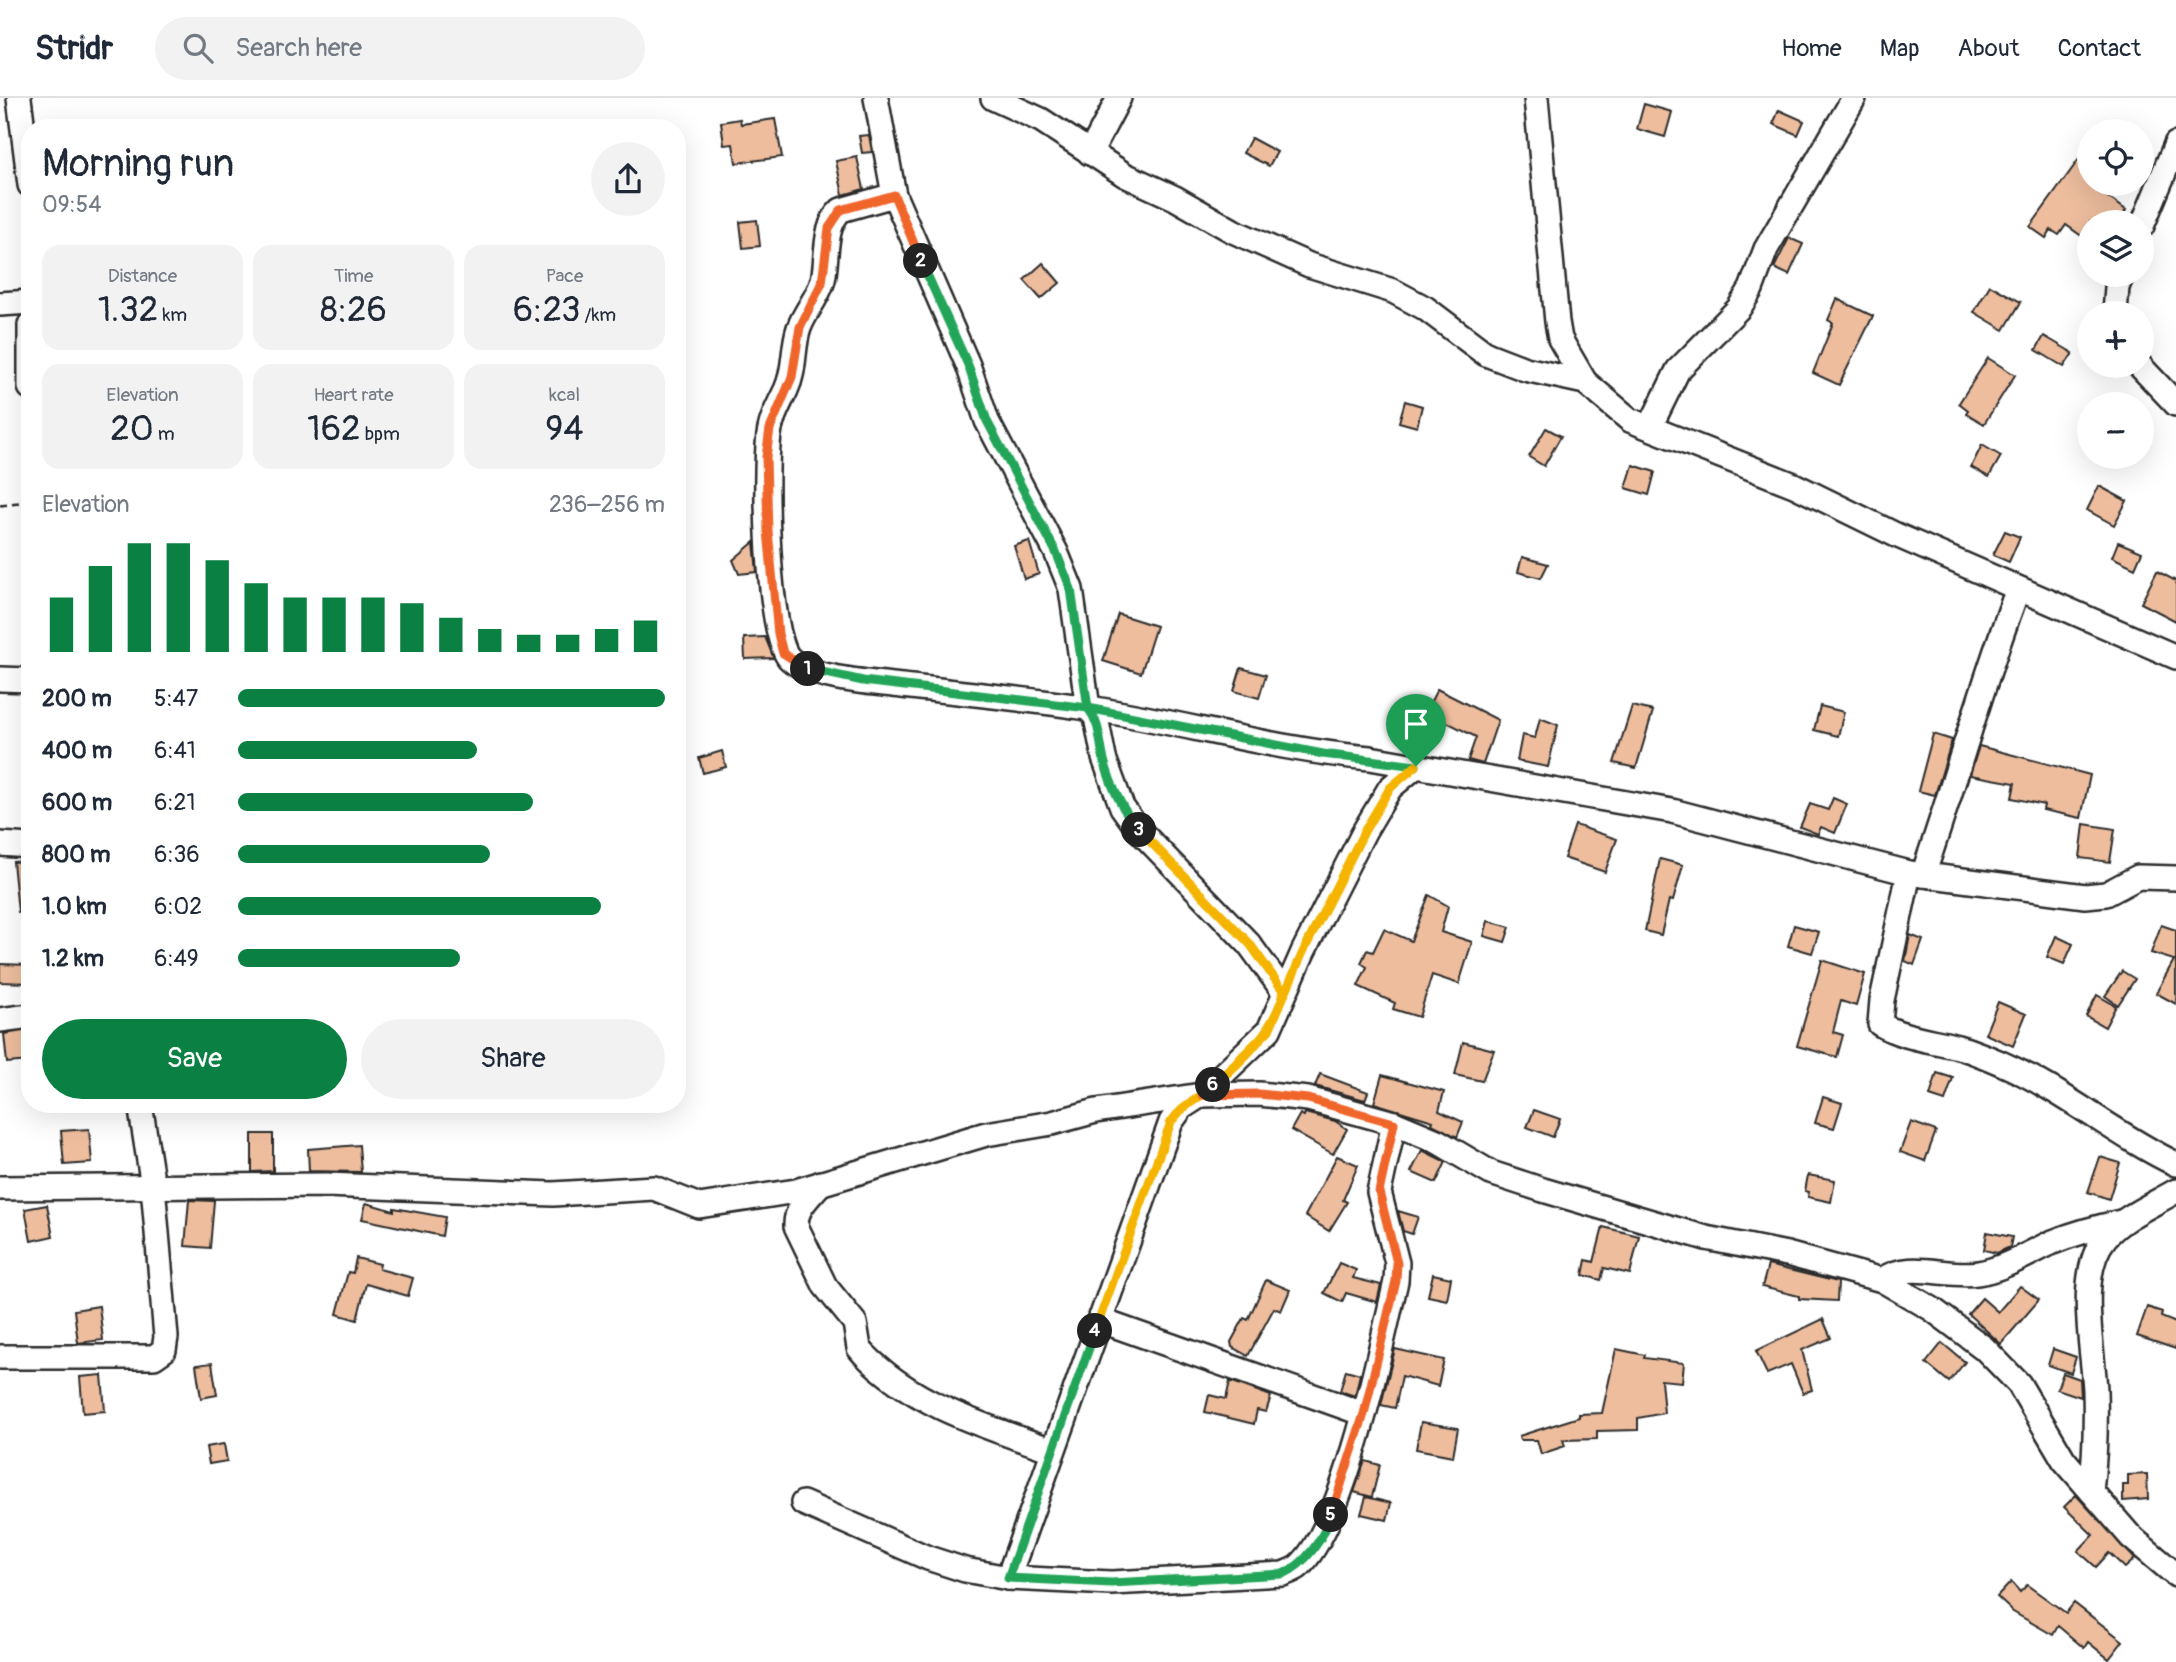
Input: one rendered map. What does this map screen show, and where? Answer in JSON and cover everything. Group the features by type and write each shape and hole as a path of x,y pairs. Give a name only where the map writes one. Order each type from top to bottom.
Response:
{"street":[{"path":"19,98 22,119"},
{"path":"876,98 894,195 968,365 987,421 1056,552 1071,589 1088,708 1096,717 1104,758 1122,807 1138,829 1250,944 1284,992"},
{"path":"993,98 1041,120 1125,175 1175,198 1233,231 1309,265 1393,291 1425,308 1486,354 1525,369 1585,382 1599,391 1617,412 1794,485 2018,589 2176,657"},
{"path":"1090,153 1119,98"},
{"path":"1536,98 1557,322 1560,339 1585,382"},
{"path":"1650,427 1678,370 1739,308 1770,240 1854,98"},
{"path":"2149,210 2176,144"},
{"path":"894,195 841,210 835,215 829,228 822,283 800,327 792,377 770,429 766,457 768,531 778,634 783,653 804,668 863,681 1088,708 1323,754 1416,766 1672,811 1916,874 2085,896 2106,894 2138,877 2176,878"},
{"path":"0,304 21,303"},
{"path":"2151,378 2176,404"},
{"path":"2018,589 1980,692 1967,746 1916,874 1882,1000 1880,1024 1906,1035 1960,1047 2004,1064 2059,1092 2119,1134 2176,1164"},
{"path":"0,680 21,680"},
{"path":"1008,1578 1171,1122 1181,1108 1202,1095 1269,1030 1279,1011 1284,992 1365,830 1390,788 1416,766"},
{"path":"0,845 21,846"},
{"path":"0,1020 21,1017"},
{"path":"0,1188 326,1185 554,1194 654,1188 668,1191 699,1206 784,1193 986,1134 1052,1123 1096,1111 1202,1095 1259,1094 1308,1099 1394,1123 1437,1141 1490,1173 1706,1238 1787,1254 1882,1280 1932,1309 1984,1348 2019,1384 2064,1460 2091,1492 2131,1537 2176,1575"},
{"path":"0,1357 154,1357 164,1350 166,1337 153,1186 142,1113"},
{"path":"803,1503 928,1558 965,1570 1008,1578 1111,1583 1188,1581 1283,1574 1297,1568 1317,1545 1329,1522 1364,1414 1396,1281 1397,1263 1379,1192 1394,1123"},
{"path":"821,1183 795,1217 796,1226 824,1286 855,1323 859,1348 864,1354 902,1388 987,1427 1052,1450"},
{"path":"2091,1492 2095,1456 2089,1300 2092,1262 2105,1238 2176,1191"},
{"path":"1882,1280 1895,1272 1975,1274 1993,1270 2056,1241 2127,1221"},
{"path":"1099,1320 1364,1414"}],"path":[{"path":"0,505 21,503"}],"building":[{"path":"1644,104 1672,112 1665,137 1637,129"},
{"path":"1779,110 1804,121 1798,135 1773,124"},
{"path":"740,119 741,124 775,119 782,157 736,163 733,144 724,145 721,122"},
{"path":"869,135 872,152 862,153 859,136"},
{"path":"1251,138 1277,152 1269,166 1243,153"},
{"path":"857,157 864,189 843,195 836,161"},
{"path":"2077,162 2077,196 2106,196 2126,210 2077,210 2077,233 2066,225 2059,235 2051,230 2046,238 2030,227"},
{"path":"757,220 760,246 743,248 740,222"},
{"path":"1789,238 1803,244 1789,275 1774,268"},
{"path":"1043,263 1060,283 1041,299 1024,280"},
{"path":"1990,285 2021,302 2004,330 1974,312"},
{"path":"1837,299 1873,316 1839,385 1813,373 1833,323 1828,320"},
{"path":"2044,336 2073,353 2064,367 2036,350"},
{"path":"1988,358 2015,375 1984,424 1966,413 1968,410 1959,403"},
{"path":"1405,401 1422,406 1417,427 1399,422"},
{"path":"1546,428 1561,436 1544,466 1529,457"},
{"path":"1982,445 2001,456 1989,477 1971,467"},
{"path":"1633,465 1655,472 1649,495 1626,488"},
{"path":"2099,486 2127,501 2114,525 2087,510"},
{"path":"2005,531 2020,537 2009,562 1993,555"},
{"path":"1029,541 1039,574 1024,579 1014,546"},
{"path":"754,542 757,572 739,574 733,560"},
{"path":"2118,542 2142,552 2135,568 2112,557"},
{"path":"1522,557 1548,564 1541,578 1518,572"},
{"path":"2157,571 2176,581 2176,621 2141,603"},
{"path":"1118,614 1156,626 1141,673 1103,661"},
{"path":"765,637 774,658 745,659 744,638"},
{"path":"1241,668 1266,675 1259,698 1234,691"},
{"path":"1437,689 1498,720 1483,764 1468,760 1476,737 1447,722 1442,731 1421,721"},
{"path":"1632,706 1653,711 1636,768 1614,763"},
{"path":"1820,706 1844,712 1838,736 1814,730"},
{"path":"1540,718 1558,725 1548,767 1517,761 1522,735 1535,738"},
{"path":"1933,734 1952,740 1935,795 1918,791"},
{"path":"1979,746 2090,775 2081,818 2043,810 2044,805 2012,798 2015,783 1970,775"},
{"path":"722,751 726,767 703,773 699,758"},
{"path":"1833,798 1847,804 1835,833 1821,827 1818,834 1800,827 1810,804 1828,810"},
{"path":"2084,824 2115,829 2110,862 2080,858"},
{"path":"1575,825 1617,839 1605,872 1564,858"},
{"path":"1660,859 1683,865 1673,901 1669,900 1661,935 1645,931"},
{"path":"13,862 21,862 21,912 18,912"},
{"path":"1429,895 1448,906 1441,932 1472,942 1459,984 1432,975 1419,1017 1393,1009 1395,1003 1358,986 1367,967 1361,963 1367,950 1373,952 1384,929 1411,941"},
{"path":"1488,921 1510,927 1505,942 1484,936"},
{"path":"1794,925 1819,932 1812,953 1788,946"},
{"path":"2161,925 2176,930 2176,1004 2156,993 2174,960 2151,953"},
{"path":"1910,935 1923,940 1914,965 1905,961"},
{"path":"2056,936 2073,944 2064,964 2047,957"},
{"path":"1822,960 1865,974 1856,1006 1841,1001 1833,1032 1843,1035 1837,1057 1797,1046"},
{"path":"0,964 21,965 21,983 0,982"},
{"path":"2122,971 2135,979 2118,1005 2105,996"},
{"path":"2097,995 2116,1006 2105,1027 2086,1016"},
{"path":"1998,1002 2026,1014 2013,1046 1985,1034"},
{"path":"21,1031 21,1062 7,1063 4,1034"},
{"path":"1463,1042 1494,1050 1482,1081 1455,1075"},
{"path":"1937,1073 1953,1078 1945,1101 1930,1096"},
{"path":"1320,1074 1368,1092 1365,1100 1315,1086"},
{"path":"1382,1075 1444,1092 1439,1111 1463,1122 1457,1137 1432,1124 1433,1121 1374,1103"},
{"path":"1823,1097 1842,1103 1834,1128 1815,1123"},
{"path":"1534,1110 1560,1119 1553,1137 1527,1127"},
{"path":"1305,1113 1335,1121 1347,1129 1333,1154 1291,1130 1300,1114 1304,1116"},
{"path":"1911,1122 1936,1131 1925,1161 1900,1152"},
{"path":"89,1129 92,1163 64,1165 61,1131"},
{"path":"252,1134 273,1134 273,1171 252,1172"},
{"path":"359,1145 361,1172 309,1171 308,1149"},
{"path":"1422,1150 1446,1162 1436,1183 1411,1172"},
{"path":"1337,1156 1358,1165 1343,1200 1347,1202 1329,1231 1305,1216"},
{"path":"2100,1157 2120,1163 2109,1199 2088,1192"},
{"path":"1808,1175 1835,1180 1831,1202 1808,1197 1809,1192 1805,1191"},
{"path":"189,1200 214,1201 210,1248 185,1246"},
{"path":"366,1203 394,1211 394,1208 445,1217 442,1236 362,1219"},
{"path":"47,1205 53,1236 31,1241 25,1209"},
{"path":"1398,1211 1418,1217 1412,1234 1403,1231"},
{"path":"1603,1227 1639,1236 1630,1274 1604,1268 1601,1280 1583,1275 1586,1260 1594,1262"},
{"path":"1987,1232 2012,1237 2010,1247 1997,1253 1984,1250"},
{"path":"356,1258 380,1264 379,1269 413,1278 408,1296 366,1284 357,1320 337,1314 348,1272 353,1273"},
{"path":"1339,1263 1356,1270 1353,1278 1381,1285 1377,1302 1346,1293 1342,1302 1324,1293"},
{"path":"1768,1265 1838,1282 1837,1301 1799,1299 1799,1296 1762,1287"},
{"path":"1433,1274 1451,1278 1447,1300 1428,1296"},
{"path":"1266,1280 1290,1290 1281,1311 1274,1308 1248,1356 1232,1347 1231,1342 1244,1318 1248,1320"},
{"path":"2020,1286 2039,1300 2001,1344 1968,1314 1982,1298 1998,1312"},
{"path":"99,1306 103,1340 78,1343 74,1310"},
{"path":"2147,1307 2162,1312 2161,1317 2176,1323 2176,1349 2137,1336"},
{"path":"1823,1319 1831,1338 1802,1350 1812,1390 1803,1393 1791,1364 1767,1374 1756,1351"},
{"path":"1942,1343 1965,1362 1949,1382 1926,1363"},
{"path":"1395,1349 1444,1360 1438,1386 1402,1376 1395,1408 1381,1405"},
{"path":"1616,1349 1645,1355 1644,1358 1684,1363 1682,1382 1661,1380 1664,1413 1638,1418 1638,1430 1597,1431 1597,1439 1563,1440 1565,1446 1541,1454 1537,1440 1520,1440 1519,1436 1579,1417 1579,1414 1602,1413"},
{"path":"2053,1349 2076,1357 2071,1373 2048,1365"},
{"path":"212,1363 217,1395 201,1398 196,1365"},
{"path":"1346,1370 1360,1374 1355,1396 1340,1391"},
{"path":"2063,1373 2080,1379 2081,1397 2057,1389"},
{"path":"102,1375 105,1411 83,1413 80,1377"},
{"path":"1230,1381 1271,1396 1266,1412 1257,1410 1254,1424 1205,1412 1209,1395 1226,1399"},
{"path":"1421,1422 1458,1428 1453,1456 1416,1449"},
{"path":"224,1444 227,1461 209,1464 206,1447"},
{"path":"1365,1461 1380,1465 1372,1497 1354,1492"},
{"path":"2147,1474 2148,1499 2123,1501 2123,1485 2128,1485 2128,1475"},
{"path":"2076,1495 2135,1559 2125,1568 2109,1553 2096,1567 2078,1551 2093,1535 2064,1507"},
{"path":"1366,1497 1391,1503 1387,1520 1361,1514"},
{"path":"2011,1582 2020,1592 2027,1585 2066,1613 2074,1603 2123,1641 2109,1659 2088,1642 2084,1648 2058,1626 2053,1635 2013,1612 1997,1597"}],"route":[{"path":"1416,766 1323,754 1088,708 863,681 804,668 783,653 778,634 768,531 766,457 776,410 792,377 800,327 822,283 829,228 835,215 841,210 894,195 968,365 987,421 1056,552 1071,589 1078,622 1088,708 1096,717 1104,758 1122,807 1138,829 1250,944 1284,992 1279,1011 1269,1030 1202,1095 1181,1108 1171,1122 1008,1578 1111,1583 1283,1574 1297,1568 1317,1545 1329,1522 1364,1414 1396,1281 1397,1263 1379,1192 1394,1123 1308,1099 1259,1094 1202,1095 1243,1057 1269,1030 1279,1011 1284,992 1303,952 1365,830 1390,788 1416,766"}]}
